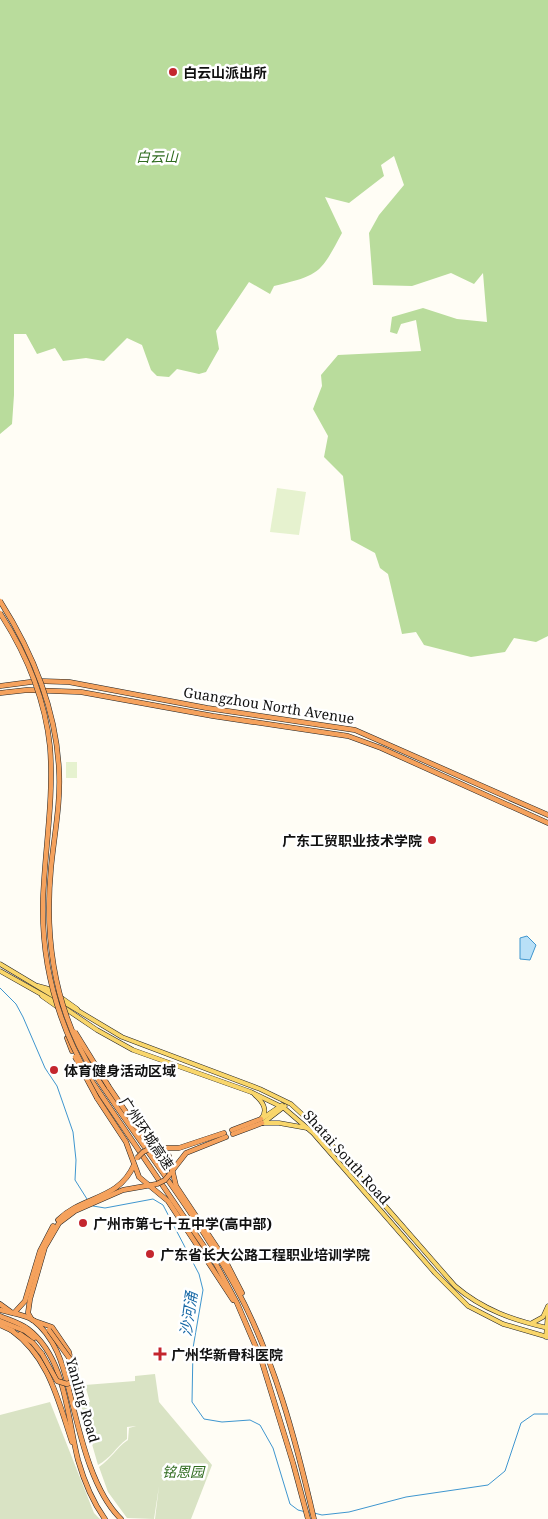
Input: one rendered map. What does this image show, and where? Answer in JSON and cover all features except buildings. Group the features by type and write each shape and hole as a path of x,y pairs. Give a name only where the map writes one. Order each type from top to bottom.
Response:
{"highway":[{"name":"广州环城高速","path":"0,601 34,662 45,689 57,741 58,805 51,869 49,923 53,966 61,1001 77,1042 95,1075 216,1253 235,1285 257,1331 284,1409 314,1519"},
{"name":"广州环城高速","path":"0,613 26,658 42,703 50,746 51,784 43,929 49,976 59,1013 74,1050 89,1077 211,1257 233,1294 250,1330 290,1453 308,1519"},
{"name":"Guangzhou North Avenue","path":"0,686 38,681 69,682 198,706 355,730 548,815"},
{"name":"Guangzhou North Avenue","path":"0,693 33,690 87,693 213,716 348,736 381,748 548,823"},
{"path":"61,1001 90,1060 138,1130 153,1146 162,1150 171,1161 172,1173 179,1191 235,1276 257,1331"},
{"path":"59,1013 72,1052 87,1083 131,1153 135,1167 143,1181 158,1191 171,1205 215,1271 250,1330"},
{"path":"233,1132 261,1121"},
{"path":"32,1320 28,1313 28,1304 36,1268 49,1237 65,1217 135,1186 149,1186 166,1180 186,1153 225,1135 173,1149 162,1150"},
{"path":"12,1313 24,1304 45,1239 60,1218 86,1202 121,1186 144,1151 153,1146 173,1149"},
{"path":"128,1178 132,1165 131,1153"},
{"path":"143,1181 157,1184"},
{"path":"135,1186 158,1191"},
{"path":"0,1304 12,1313"},
{"path":"0,1310 52,1327 71,1356 74,1372 69,1388"},
{"name":"Yanling Road","path":"0,1316 29,1329 41,1344 57,1371 78,1457 90,1492 105,1519"},
{"name":"Yanling Road","path":"32,1320 57,1350 65,1368 96,1482 106,1502 121,1519"},
{"path":"0,1321 25,1331 41,1344"},
{"path":"0,1325 26,1338 42,1354 57,1381 67,1384 74,1379 77,1373 75,1366 45,1325"},
{"path":"11,1330 29,1346 44,1365 78,1457"}],"main road":[{"name":"Shatai South Road","path":"0,964 36,985 49,989 80,1012 122,1037 270,1093 286,1101 317,1128 455,1286 475,1302 493,1311 547,1329"},
{"name":"Shatai South Road","path":"0,972 39,992 50,1002 132,1050 251,1092 282,1107 307,1128 435,1273 468,1306 503,1324 547,1337"},
{"path":"251,1092 263,1104 264,1112 261,1121"},
{"path":"268,1099 270,1093"},
{"path":"261,1121 282,1107 286,1101"},
{"path":"261,1121 307,1128"},
{"path":"527,1323 540,1320 548,1307"},
{"path":"547,1337 548,1307"}],"green space":[{"name":"白云山","path":"0,0 548,0 548,636 536,642 514,638 505,652 471,657 424,645 416,632 402,634 388,574 380,568 375,553 351,540 343,476 324,457 328,436 313,409 322,386 321,375 338,355 421,351 416,320 401,324 397,334 390,332 392,317 423,308 457,319 487,322 483,273 474,284 451,273 412,286 373,285 369,233 379,215 404,185 394,156 381,165 384,176 349,203 325,197 342,233 329,257 317,271 301,279 274,286 270,294 249,282 216,331 219,349 206,372 199,374 177,369 169,377 157,376 151,370 142,345 127,338 104,361 86,358 63,361 55,348 37,354 26,334 14,334 12,424 0,434"},
{"path":"277,488 306,492 299,535 270,532"},
{"path":"66,762 77,762 77,778 66,778"},
{"name":"铭恩园","path":"155,1374 159,1402 212,1465 191,1519 155,1519 159,1486 154,1519 127,1518 108,1492 99,1467 128,1440 129,1428 136,1426 127,1427 127,1439 119,1446 107,1459 98,1465 81,1406 90,1402 85,1385 135,1381 135,1376"},
{"path":"50,1402 94,1513 100,1519 0,1519 0,1415"}],"water":[{"path":"527,936 536,945 530,960 520,959 520,938"}],"waterway":[{"name":"沙河涌","path":"0,988 16,1004 45,1068 57,1086 73,1132 76,1160 75,1180 87,1199"},
{"name":"沙河涌","path":"93,1206 105,1208 153,1199 163,1205 199,1274 203,1290 193,1348 192,1402 204,1419 222,1422 250,1420 260,1425 273,1448 290,1504 298,1510 310,1513"},
{"name":"沙河涌","path":"314,1513 322,1515 349,1512 406,1497 488,1485 505,1471 521,1423 534,1414 548,1414"}],"place":[{"name":"白云山派出所","path":"173,72"},
{"name":"广东工贸职业技术学院","path":"432,840"},
{"name":"体育健身活动区域","path":"54,1070"},
{"name":"广州市第七十五中学(高中部)","path":"83,1223"},
{"name":"广东省长大公路工程职业培训学院","path":"150,1254"},
{"name":"广州华新骨科医院","path":"160,1354"}]}
